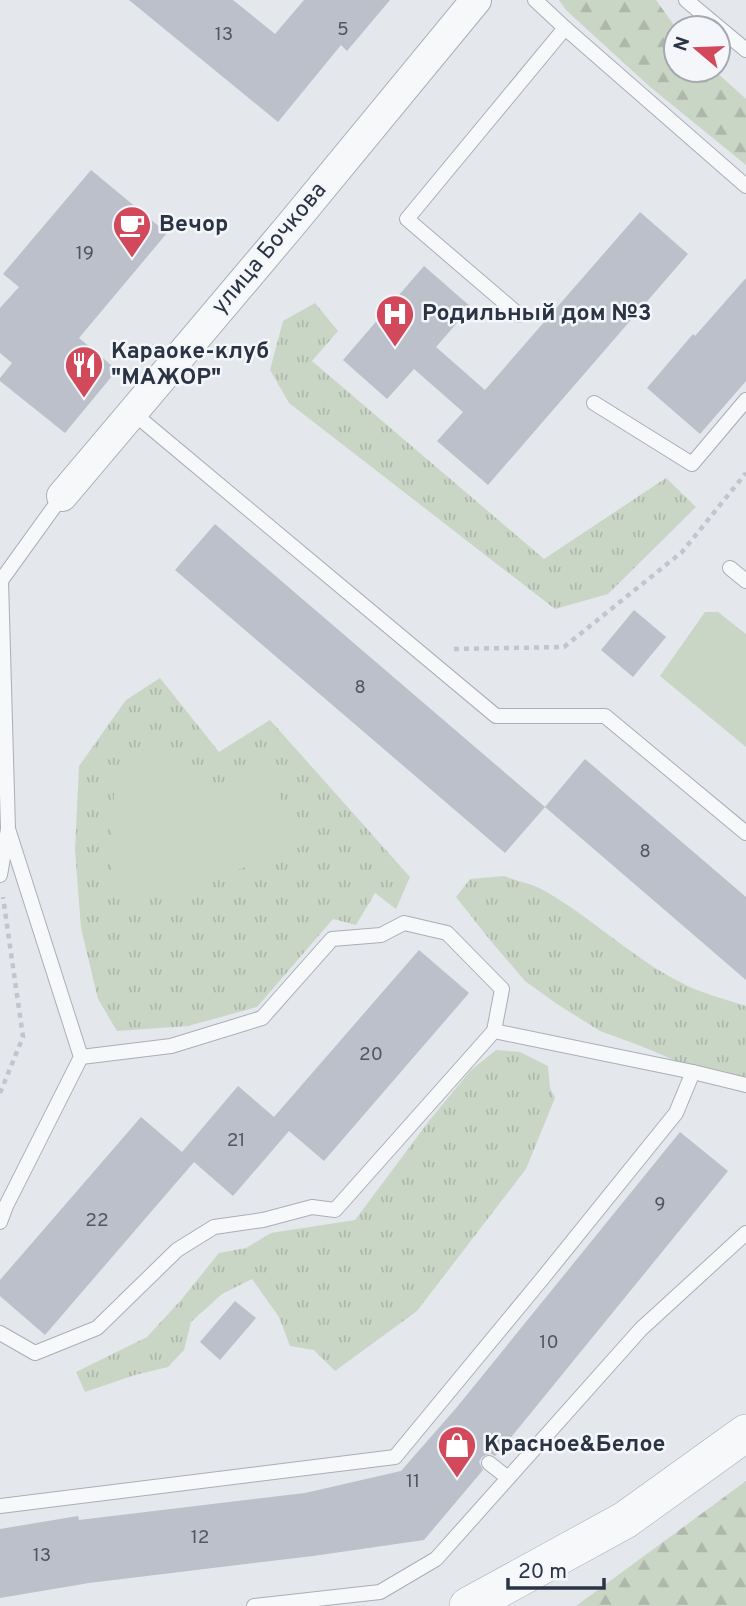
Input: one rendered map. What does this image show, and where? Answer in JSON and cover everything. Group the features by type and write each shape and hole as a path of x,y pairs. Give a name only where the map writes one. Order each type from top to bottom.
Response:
{"street":[{"name":"улица Бочкова","path":"62,496 476,0"},
{"path":"468,1606 625,1520 746,1433"}],"lane":[{"path":"536,0 746,186"},
{"path":"687,0 746,50"},
{"path":"519,315 407,219 565,28"},
{"path":"594,402 692,464 746,400"},
{"path":"132,412 496,716 605,716 746,833"},
{"path":"1,882 8,829 0,582 62,496"},
{"path":"730,568 746,581"},
{"path":"0,1222 80,1057 8,829"},
{"path":"0,1333 35,1353 97,1328 177,1250 214,1227 263,1220 312,1207 335,1210 494,1031 502,989 447,933 404,923 381,935 332,939 262,1018 172,1046 80,1057"},
{"path":"494,1031 746,1085"},
{"path":"0,1506 394,1457 676,1113 693,1072"},
{"path":"254,1606 380,1592 436,1559 641,1329 746,1233"},
{"path":"430,1414 442,1424"},
{"path":"489,1463 508,1478"}],"path":[{"path":"418,650 564,647 681,552 746,472"},
{"path":"0,1093 23,1037 1,882"}],"green space":[{"path":"559,0 656,0 666,14 662,14 662,84 729,84 746,99 746,165 649,86 566,10"},
{"path":"315,303 338,331 312,361 544,559 666,478 696,507 608,594 555,609 289,403 270,370 283,321"},
{"path":"705,612 718,612 746,634 746,747 660,676"},
{"path":"160,678 219,752 270,720 410,877 396,909 375,893 356,925 333,919 257,1007 188,1026 117,1031 98,999 81,928 75,850 79,766 126,700"},
{"path":"151,730 192,776 206,798 263,766 303,846 182,890 114,899 111,842 115,780"},
{"path":"504,876 545,891 645,961 680,982 704,993 746,1006 746,1078 714,1077 600,1031 525,981 456,897 470,879"},
{"path":"496,1050 520,1052 548,1066 550,1088 555,1098 526,1169 417,1311 335,1371 314,1350 290,1346 279,1317 252,1279 222,1294 191,1322 184,1350 168,1367 85,1392 76,1372 147,1337 219,1253 246,1248 271,1233 355,1220 470,1071"},
{"path":"746,1481 746,1606 576,1606"}],"building":[{"path":"129,0 233,0 275,34 304,0 390,0 347,51 341,45 278,122"},
{"path":"91,170 167,233 79,338 117,370 65,433 0,381 12,363 0,353 0,308 19,287 3,274"},
{"name":"Родильный дом №3","path":"640,212 688,254 488,485 437,441 463,412 414,369 387,399 343,360 424,266 471,307 436,347 485,390"},
{"path":"746,278 746,381 700,434 647,388"},
{"path":"215,524 545,807 505,853 175,570"},
{"path":"634,610 666,637 633,677 601,650"},
{"path":"585,759 746,897 746,980 545,807"},
{"path":"419,950 469,993 324,1161 289,1131 233,1196 194,1162 45,1335 0,1296 0,1280 141,1117 182,1152 238,1086 274,1117"},
{"path":"680,1132 728,1171 504,1446 495,1456 490,1453 482,1457 479,1462 483,1470 424,1540 89,1583 0,1598 0,1529 78,1516 79,1520 305,1493 401,1471 457,1407"},
{"path":"235,1301 256,1318 220,1360 200,1342"}],"place":[{"name":"Вечор","path":"132,259"},
{"name":"Родильный дом №3","path":"395,348"},
{"name":"Караоке-клуб \"МАЖОР\"","path":"84,399"},
{"name":"Красное&Белое","path":"457,1479"}]}
